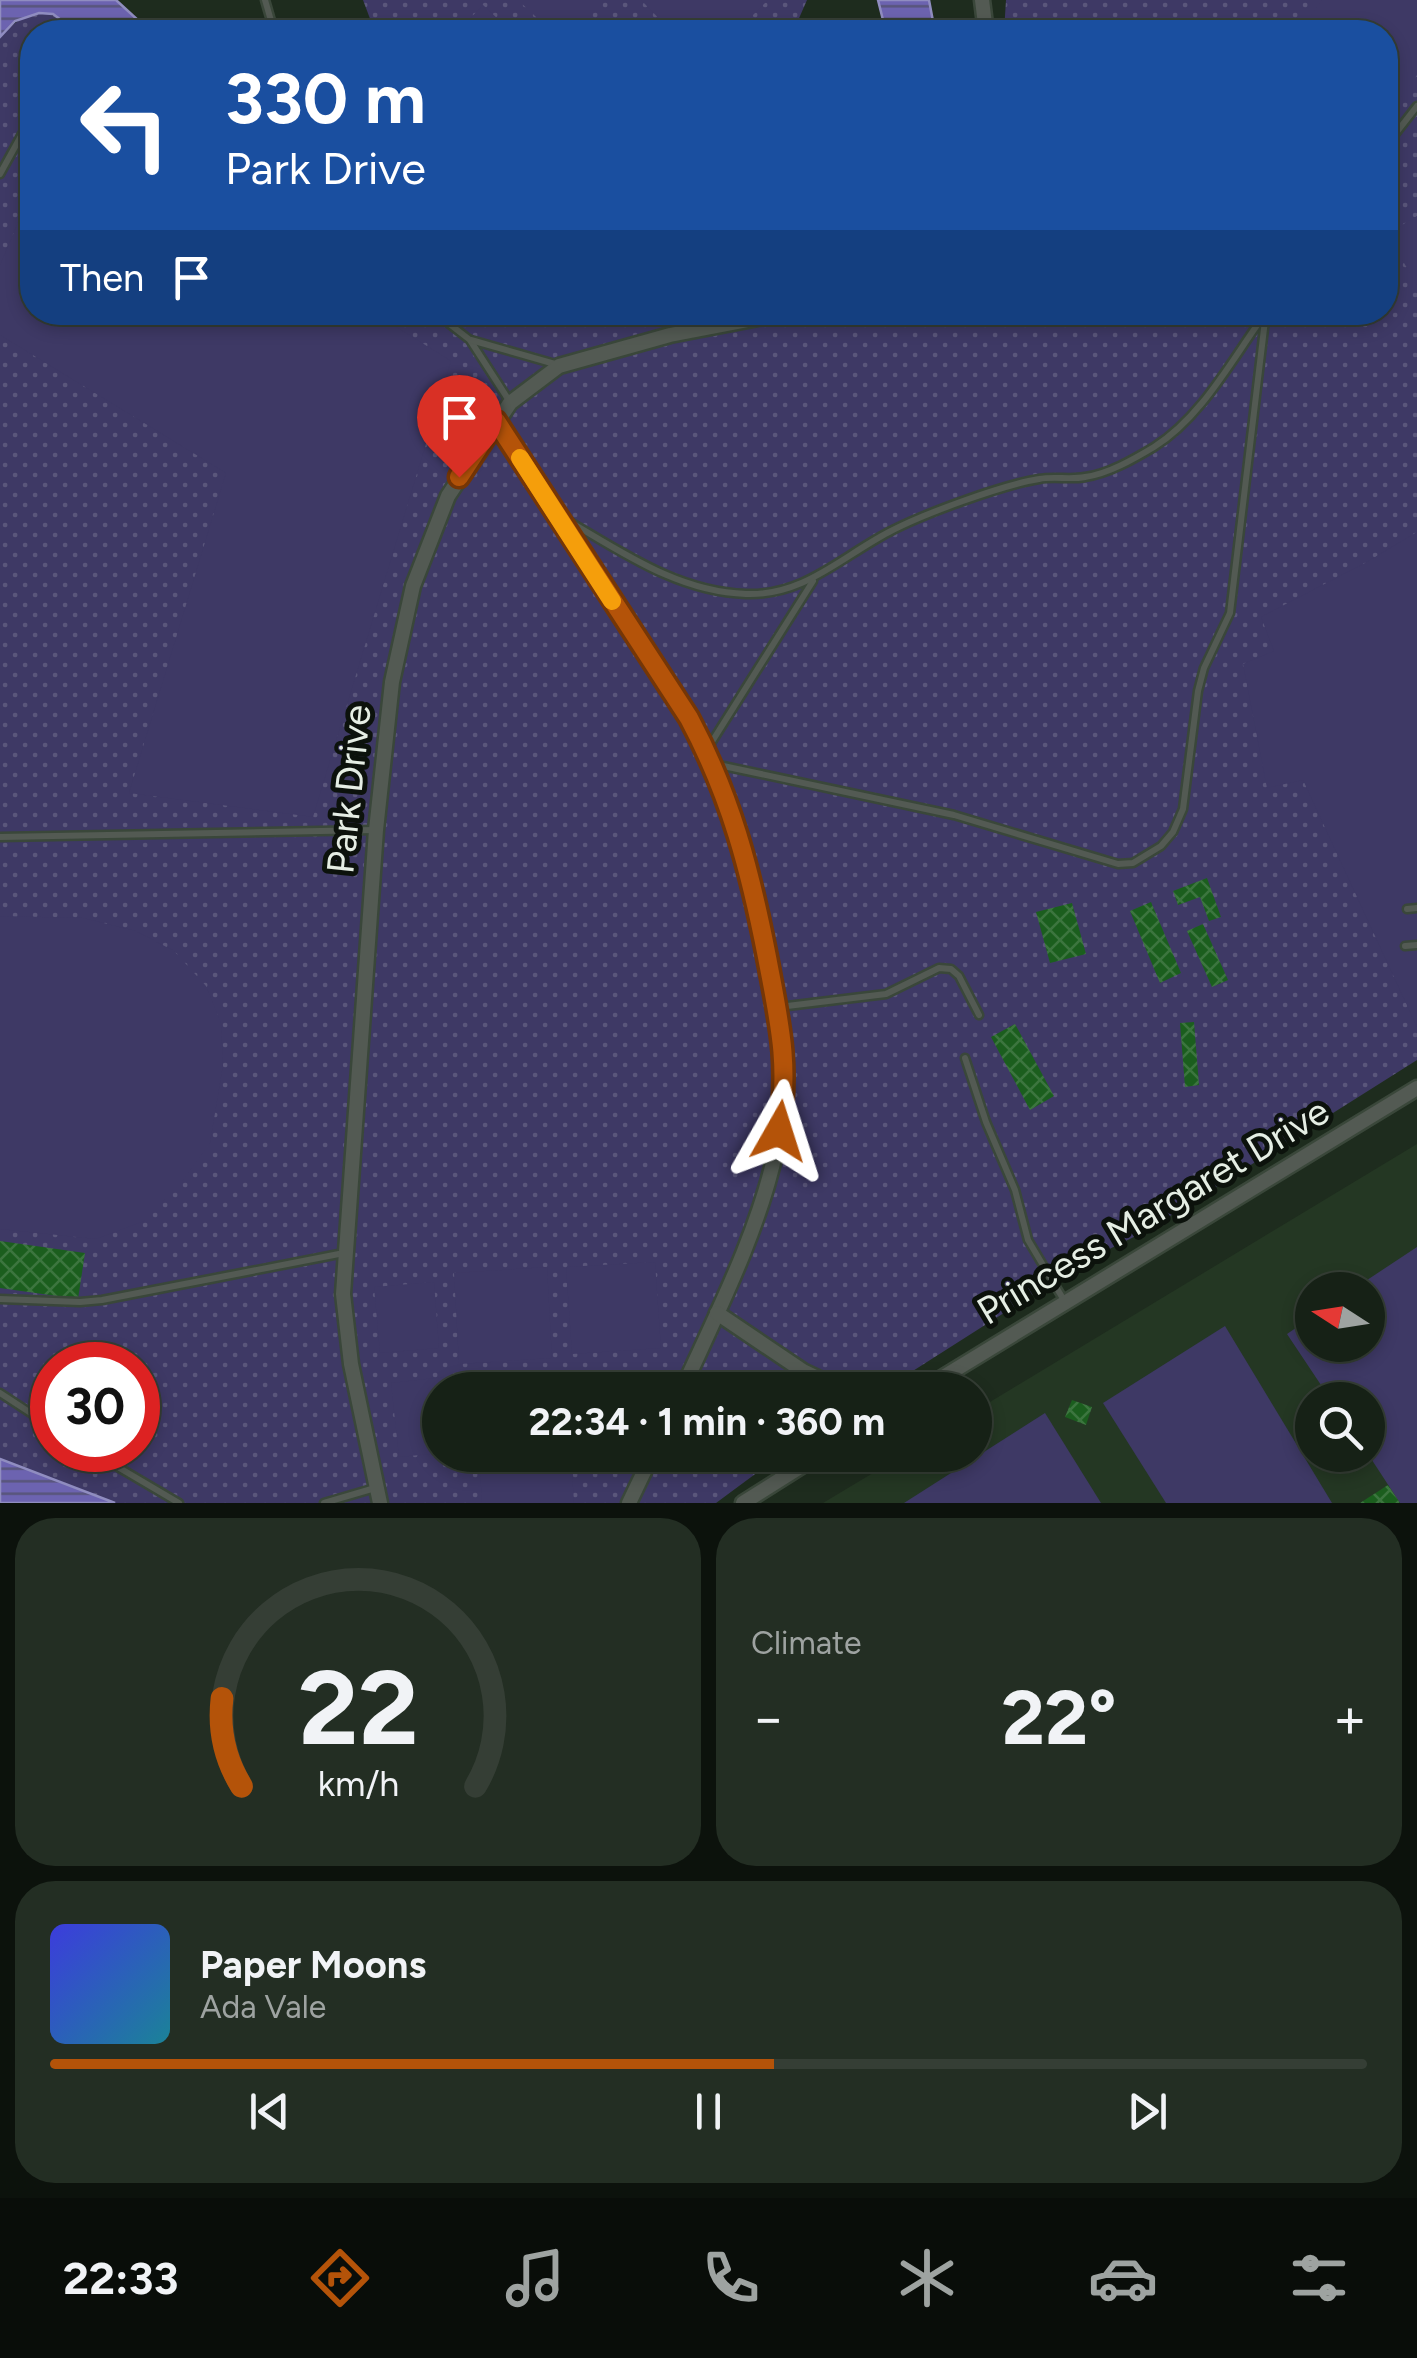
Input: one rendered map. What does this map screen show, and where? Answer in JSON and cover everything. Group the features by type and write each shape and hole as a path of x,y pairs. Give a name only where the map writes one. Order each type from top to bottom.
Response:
{"street":[{"name":"Park Drive","path":"378,1495 346,1327 345,1252 376,830 392,682 413,586 448,496 510,403 559,366 722,325"},
{"path":"496,421 689,718 710,758 749,867 778,1008 786,1064 776,1150 756,1213 690,1372"},
{"name":"Princess Margaret Drive","path":"952,1372 1417,1088"},
{"path":"717,1314 806,1372"},
{"path":"628,1503 644,1472"},
{"path":"743,1503 792,1472"}],"lane":[{"path":"1398,130 1417,106"},
{"path":"0,174 20,138"},
{"path":"451,325 470,340 510,403"},
{"path":"555,514 688,584 747,594 778,592 814,580 890,532 924,518 1022,482 1086,477 1155,446 1187,421 1257,325"},
{"path":"814,580 710,758 954,814 1118,864 1134,862 1162,846 1183,809 1198,691 1204,668 1230,612 1264,325"},
{"path":"470,340 559,366"},
{"path":"0,837 376,830"},
{"path":"1406,909 1417,908"},
{"path":"1405,946 1417,945"},
{"path":"778,1008 886,994 940,968 951,969 959,976 979,1015"},
{"path":"965,1058 986,1122 1015,1190 1028,1240 1065,1303"},
{"path":"0,1299 80,1302 116,1298 345,1252"},
{"path":"0,1392 30,1412"},
{"path":"126,1472 179,1503"},
{"path":"324,1503 378,1495"}],"shaded area":[{"path":"0,0 116,0 138,20 61,20 53,14 39,13 15,21 0,37"},
{"path":"363,0 807,0 798,20 370,20"},
{"path":"518,0 606,0 587,20 539,20"},
{"path":"641,0 768,0 748,20 660,20"},
{"path":"878,0 929,0 933,20 883,20"},
{"path":"1006,0 1417,0 1417,1060 1146,1231 1087,1260 911,1372 422,1372 422,1472 758,1472 716,1503 115,1503 34,1472 160,1472 160,1342 30,1342 30,1470 0,1459 0,37 19,20 47,14 62,20 20,20 20,325 1398,325 1398,20 1005,20"},
{"path":"1322,0 1417,0 1417,75 1398,101 1398,20 1308,20"},
{"path":"483,5 499,20 469,20"},
{"path":"1417,216 1417,285 1398,253 1398,227"},
{"path":"20,218 20,325 393,325 451,361 313,817 129,793 226,473 0,335 0,265"},
{"path":"1417,532 1417,1027 1303,780 1267,788 1243,664 1274,651 1261,617"},
{"path":"0,916 83,918 136,931 174,951 206,986 221,1023 223,1065 210,1143 183,1180 144,1221 96,1239 0,1229"},
{"path":"1417,1144 1417,1503 823,1503 875,1472 992,1472 992,1401"},
{"path":"1417,1247 1417,1503 1400,1503 1380,1472 1385,1472 1385,1382 1319,1382 1306,1362 1385,1362 1385,1272 1379,1272"},
{"path":"655,1262 661,1348 572,1354 566,1267"},
{"path":"547,1267 552,1358 459,1364 454,1273"},
{"path":"434,1282 439,1348 380,1353 374,1287"},
{"path":"1225,1326 1295,1442 1295,1472 1313,1472 1332,1503 1166,1503 1103,1403"},
{"path":"1295,1329 1295,1346 1287,1334"},
{"path":"422,1379 422,1455 399,1457 391,1383"},
{"path":"1045,1413 1101,1503 904,1503 953,1472 992,1472 992,1447"},
{"path":"0,1459 115,1503 0,1503"},
{"path":"480,1472 572,1472 574,1503 482,1503"}],"building":[{"path":"1207,878 1221,917 1209,921 1200,897 1178,905 1173,891"},
{"path":"1151,902 1181,973 1160,983 1130,911"},
{"path":"1072,903 1086,954 1050,963 1036,912"},
{"path":"1203,924 1228,980 1212,987 1187,931"},
{"path":"1194,1022 1199,1085 1185,1087 1180,1023"},
{"path":"1015,1024 1054,1096 1030,1110 991,1037"},
{"path":"0,1241 85,1253 78,1299 0,1288"},
{"path":"1072,1400 1092,1407 1086,1425 1065,1417"},
{"path":"1388,1485 1400,1503 1360,1503"}],"slow traffic":[{"path":"520,458 612,601"}],"route":[{"path":"459,477 496,421 689,718 713,764 749,867 780,1016 786,1064 779,1131"}]}
